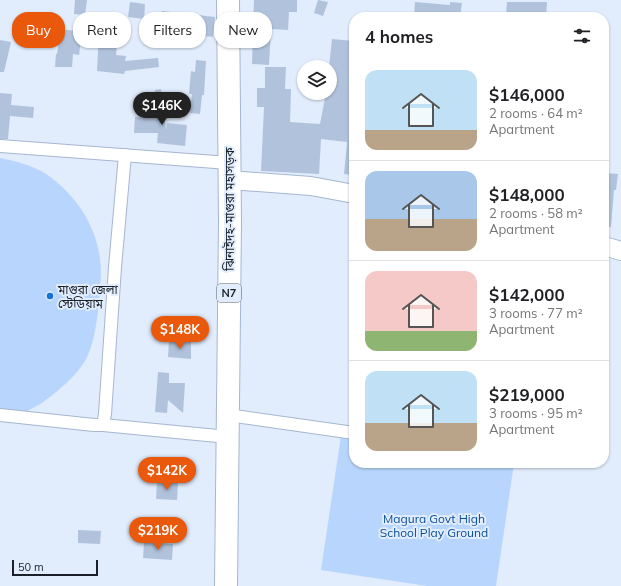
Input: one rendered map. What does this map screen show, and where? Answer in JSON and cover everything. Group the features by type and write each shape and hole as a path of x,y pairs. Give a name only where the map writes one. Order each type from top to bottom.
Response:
{"highway":[{"name":"ঝিনাইদহ-মাগুরা মহাসড়ক","path":"226,586 229,172 228,0"}],"main road":[{"path":"229,172 349,193"},
{"path":"609,247 621,251"}],"street":[{"path":"0,146 124,155 229,172"},
{"path":"103,424 105,414 124,155"},
{"path":"0,415 94,426 103,424 228,437"},
{"path":"228,415 349,432"}],"green space":[{"name":"মাগুরা জেলা স্টেডিয়াম","path":"0,158 12,160 35,168 46,174 66,190 82,210 94,234 100,259 101,280 92,344 87,357 79,370 54,394 42,403 27,411 0,421"},
{"name":"Magura Govt High School Play Ground","path":"341,436 349,437 349,468 513,468 496,586 427,586 321,570"}],"building":[{"path":"75,0 87,0 85,12 74,12"},
{"path":"254,0 297,0 297,12 289,12 288,30 272,29 272,12 254,12"},
{"path":"318,0 328,2 323,16 314,13"},
{"path":"130,2 145,4 144,12 139,12 139,18 131,17 131,12 129,12"},
{"path":"415,2 450,5 450,2 462,3 461,12 414,12"},
{"path":"507,2 547,2 546,12 506,12"},
{"path":"206,16 214,17 213,37 206,36"},
{"path":"65,30 73,31 73,48 80,48 79,55 73,54 72,67 55,67 58,48 65,48"},
{"path":"332,39 349,41 349,175 344,174 347,142 321,139 319,174 261,171 264,107 257,107 257,88 265,88 265,67 286,67 285,89 291,89 290,122 320,124 325,100 337,100 337,60 330,60"},
{"path":"0,40 11,42 4,72 0,72"},
{"path":"98,48 117,48 116,55 126,56 125,61 158,58 159,67 125,71 124,74 97,71"},
{"path":"252,48 270,48 269,65 252,64"},
{"path":"196,60 206,61 204,95 202,95 200,114 190,113 192,94 189,94 191,71 195,72"},
{"path":"161,89 166,130 167,123 187,125 185,146 157,143 158,133 134,133 135,117 155,118 155,90"},
{"path":"0,93 12,94 11,105 34,107 33,118 10,116 8,139 0,139"},
{"path":"609,173 618,174 616,190 614,190 611,227 609,227"},
{"path":"169,340 191,342 191,359 168,357"},
{"path":"158,372 169,373 169,383 185,383 183,413 168,400 167,413 155,412"},
{"path":"157,481 178,483 177,500 156,499"},
{"path":"78,530 101,531 100,544 78,543"},
{"path":"144,542 173,544 172,560 143,558"}],"place":[{"name":"মাগুরা জেলা স্টেডিয়াম","path":"50,296"}]}
